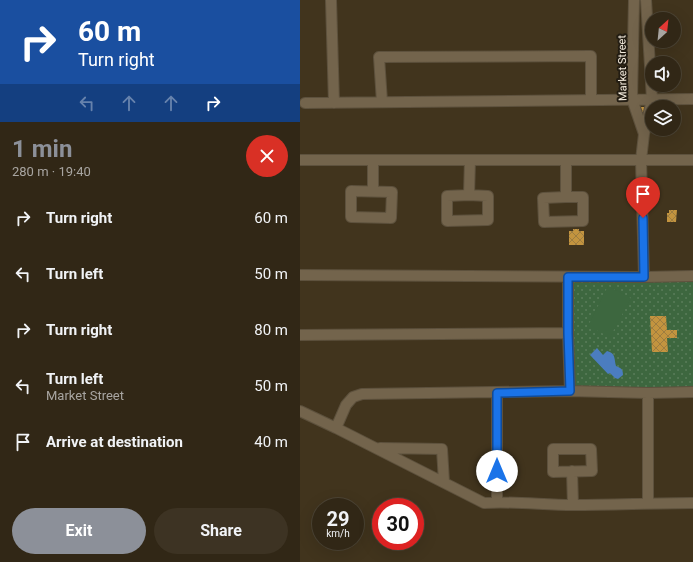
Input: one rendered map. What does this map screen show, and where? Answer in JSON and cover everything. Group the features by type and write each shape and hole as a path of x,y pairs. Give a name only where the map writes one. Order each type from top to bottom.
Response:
{"street":[{"path":"331,0 334,103"},
{"name":"Market Street","path":"634,0 632,100 644,134"},
{"name":"Market Street","path":"646,0 652,100"},
{"path":"382,102 379,57 591,56 591,100"},
{"path":"652,100 693,99"},
{"path":"305,104 645,100"},
{"name":"Market Street","path":"644,277 641,160 645,130"},
{"path":"300,160 693,160"},
{"path":"373,160 373,191"},
{"path":"469,196 470,160"},
{"path":"566,160 566,197"},
{"path":"352,191 373,191 392,192 391,218 351,217 352,191"},
{"path":"447,196 469,196 488,196 488,220 447,220 447,196"},
{"path":"566,197 583,197 583,221 544,222 543,198 566,197"},
{"path":"300,275 568,277 693,276"},
{"path":"568,277 570,391"},
{"path":"300,335 568,333"},
{"path":"336,428 346,405 353,397 362,394 570,391 648,393 693,392"},
{"path":"497,393 497,502"},
{"path":"648,393 648,503"},
{"path":"300,411 484,503 497,502 573,505 693,503"},
{"path":"376,448 442,449 444,482"},
{"path":"572,471 573,505"}],"green space":[{"path":"693,278 693,388 572,390 569,281"},
{"path":"608,286 631,298 610,337 588,326"}],"water":[{"path":"597,348 603,355 607,351 612,353 616,366 623,371 623,375 618,379 610,373 608,374 590,355"}],"building":[{"path":"641,107 645,107 645,116 641,116"},
{"path":"669,210 677,210 676,222 667,222 667,213 669,213"},
{"path":"573,229 584,231 584,245 569,245 569,231 573,231"},
{"path":"650,316 666,316 667,330 677,330 677,338 667,338 668,352 652,352"}],"route":[{"path":"497,471 497,393 570,391 568,277 644,277 643,218"}]}
